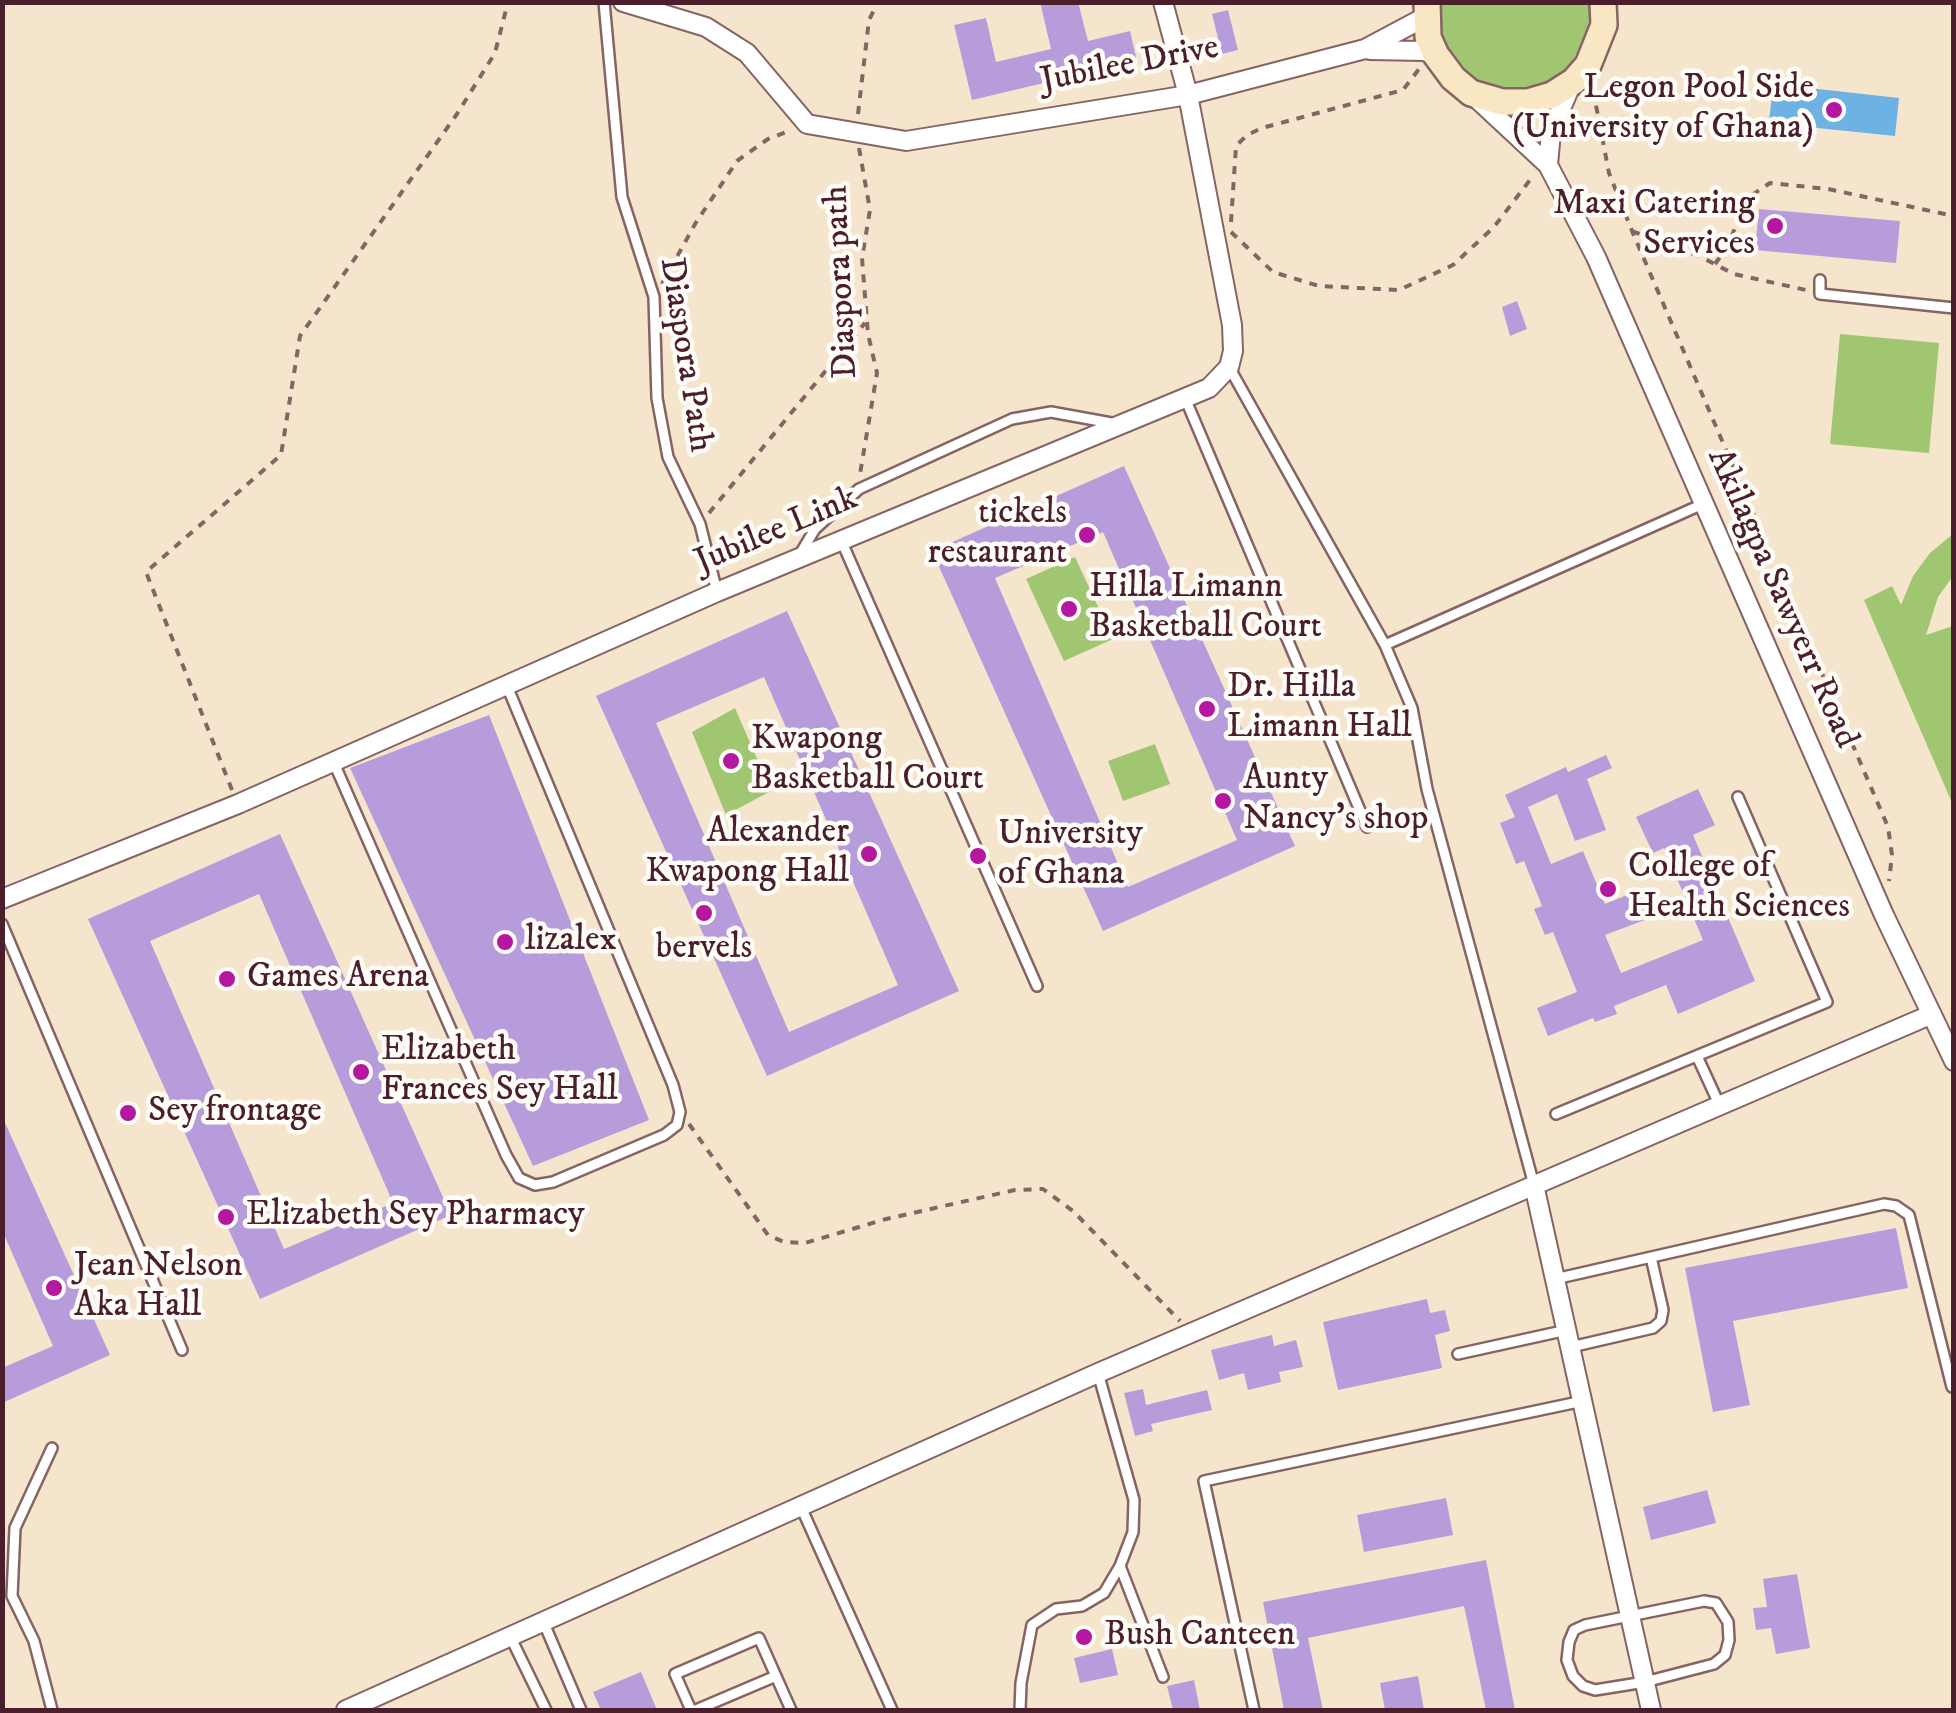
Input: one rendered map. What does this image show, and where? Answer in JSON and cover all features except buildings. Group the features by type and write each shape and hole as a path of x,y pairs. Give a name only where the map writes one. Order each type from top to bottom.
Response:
{"street":[{"path":"622,2 706,27 748,53 807,124 856,132"},
{"path":"1164,2 1188,94 1232,326 1229,367"},
{"path":"1548,165 1551,132 1598,46 1603,14 1620,2"},
{"path":"1426,10 1436,55 1453,78 1471,93 1502,102 1528,102 1552,94 1581,73"},
{"name":"Jubilee Drive","path":"1365,50 1426,10"},
{"name":"Jubilee Drive","path":"856,132 906,142 1188,94 1365,50 1424,51 1436,55"},
{"name":"Akilagpa Sawyerr Road","path":"1471,93 1548,165 1596,257 1884,915 1953,1057"},
{"name":"Jubilee Link","path":"2,899 238,804 717,592 1209,388 1229,367"},
{"path":"346,1710 1191,1332 1930,1015"},
{"path":"1534,1185 1651,1710"}],"lane":[{"name":"Diaspora Path","path":"604,2 622,197 654,296 658,398 668,457 700,524 717,592"},
{"path":"1820,280 1820,294 1954,308"},
{"path":"1229,367 1385,645 1412,708 1427,789 1534,1185"},
{"path":"1185,398 1367,827"},
{"path":"796,561 815,528 858,489 1012,420 1033,414 1071,414 1120,425"},
{"path":"1385,645 1704,504"},
{"path":"840,540 1038,986"},
{"path":"332,760 519,1178 535,1184 554,1182 664,1136 677,1126 680,1112 507,686"},
{"path":"1556,1114 1827,1002 1738,797"},
{"path":"2,924 182,1350"},
{"path":"1697,1056 1718,1104"},
{"path":"1556,1279 1884,1204 1896,1206 1910,1215 1952,1387"},
{"path":"1458,1354 1653,1328 1661,1320 1663,1310 1652,1257"},
{"path":"1020,1710 1032,1625 1056,1609 1082,1606 1104,1593 1133,1532 1134,1500 1098,1373"},
{"path":"1254,1710 1204,1481 1583,1400"},
{"path":"52,1448 14,1528 12,1596 34,1641 52,1710"},
{"path":"801,1507 892,1710"},
{"path":"1120,1566 1164,1677"},
{"path":"2,1589 12,1596"},
{"path":"1704,1600 1716,1603 1728,1622 1726,1655 1714,1664 1644,1682 1595,1690 1583,1686 1572,1676 1567,1660 1574,1630 1704,1600"},
{"path":"543,1621 582,1710"},
{"path":"510,1636 546,1710"},
{"path":"776,1676 694,1710 674,1674 759,1638 776,1676 791,1710"}],"path":[{"path":"238,804 146,572 281,455 300,336 486,68 495,53 508,2"},
{"name":"Diaspora path","path":"858,489 877,372 867,321 862,258 870,210 856,132 869,20 878,2"},
{"path":"1436,55 1404,90 1247,135 1236,146 1232,221 1228,228 1273,272 1319,286 1399,290 1452,264 1494,227 1528,180 1548,165"},
{"path":"1581,73 1609,173 1632,231 1888,827 1892,854 1884,915"},
{"path":"654,296 737,161 768,139 807,124"},
{"path":"1715,264 1728,246 1746,199 1770,183 1828,189 1954,216"},
{"path":"1632,231 1734,274 1820,294"},
{"path":"700,524 867,321"},
{"path":"680,1112 768,1235 784,1242 805,1243 904,1215 1016,1190 1043,1188 1073,1211 1191,1332"}],"green space":[{"path":"1435,3 1594,3 1595,16 1582,58 1561,78 1534,91 1504,92 1476,83 1445,53"},
{"path":"1840,334 1939,343 1929,453 1830,444"},
{"path":"1953,534 1953,576 1938,597 1926,635 1953,626 1953,805 1864,600 1892,586 1901,605 1913,576 1930,553"},
{"name":"Hilla Limann Basketball Court","path":"1075,557 1113,639 1064,661 1026,579"},
{"name":"Kwapong Basketball Court","path":"735,708 771,791 726,815 692,732"},
{"path":"1155,744 1170,784 1123,801 1108,761"}],"water":[{"name":"Legon Pool Side (University of Ghana)","path":"1773,84 1899,98 1895,136 1769,123"}],"place":[{"name":"Legon Pool Side (University of Ghana)","path":"1834,110"},
{"name":"Maxi Catering Services","path":"1775,226"},
{"name":"tickels restaurant","path":"1087,535"},
{"name":"Hilla Limann Basketball Court","path":"1069,609"},
{"name":"Dr. Hilla Limann Hall","path":"1207,709"},
{"name":"Kwapong Basketball Court","path":"731,761"},
{"name":"Aunty Nancy's shop","path":"1223,801"},
{"name":"Alexander Kwapong Hall","path":"869,854"},
{"name":"University of Ghana","path":"978,856"},
{"name":"College of Health Sciences","path":"1608,889"},
{"name":"bervels","path":"704,913"},
{"name":"lizalex","path":"505,942"},
{"name":"Games Arena","path":"227,979"},
{"name":"Elizabeth Frances Sey Hall","path":"361,1072"},
{"name":"Sey frontage","path":"128,1113"},
{"name":"Elizabeth Sey Pharmacy","path":"226,1217"},
{"name":"Jean Nelson Aka Hall","path":"54,1288"},
{"name":"Bush Canteen","path":"1084,1637"}]}
